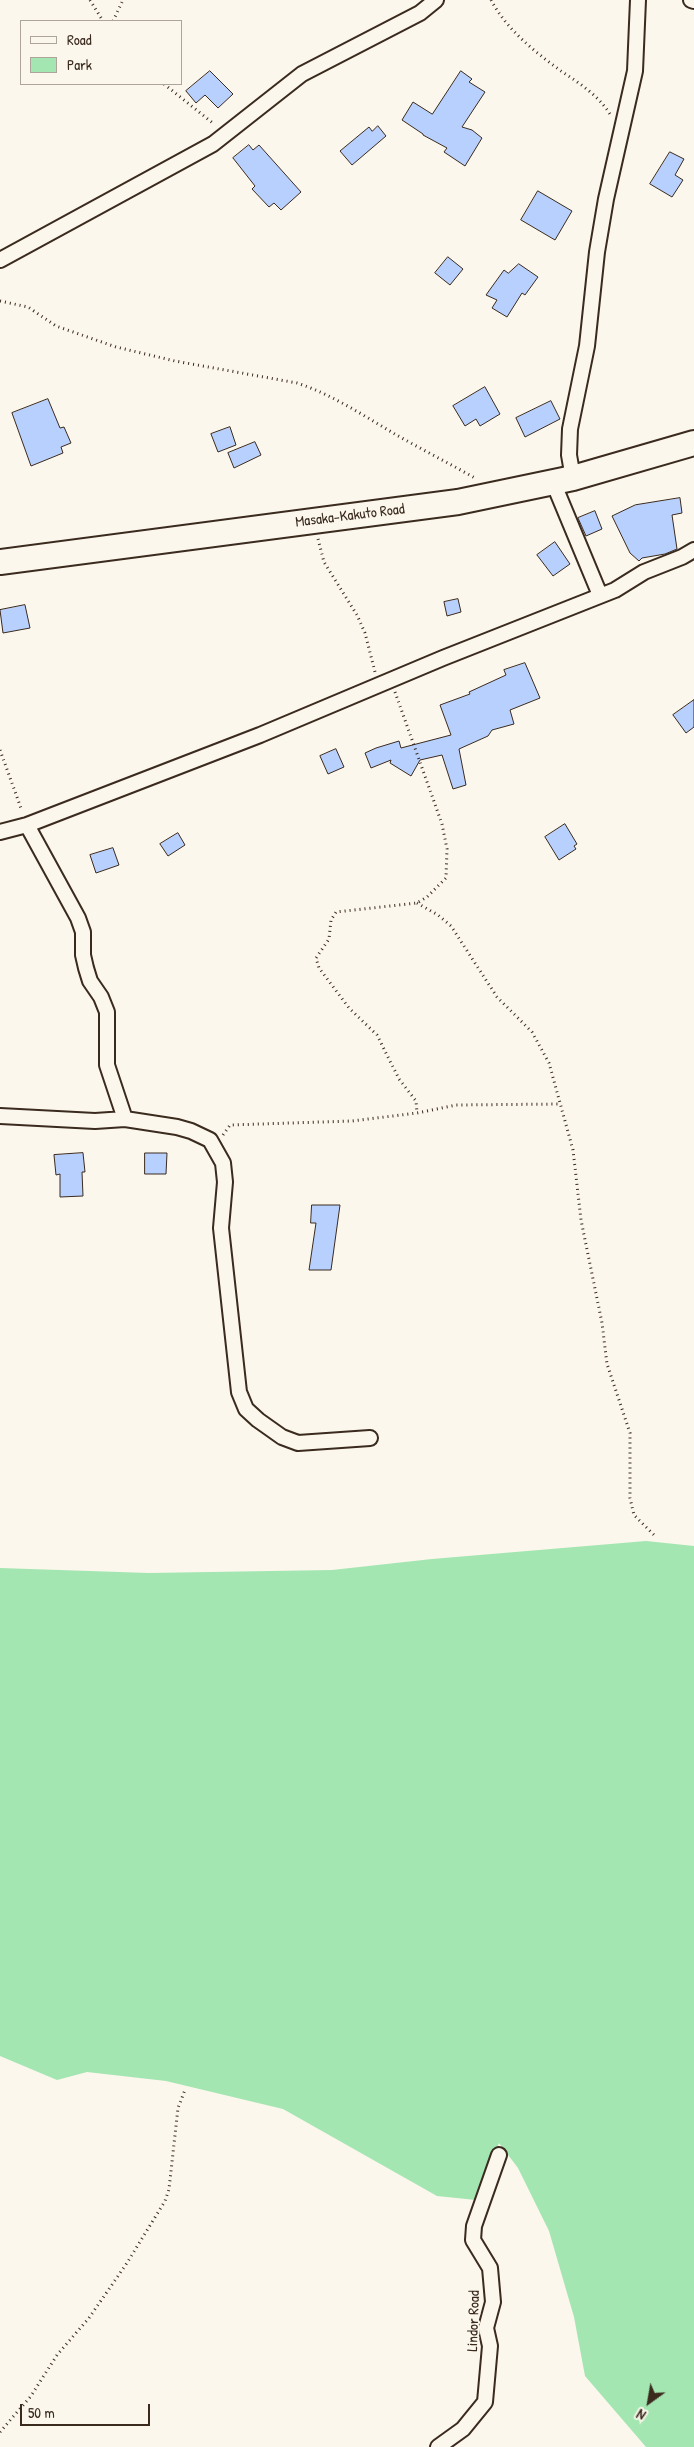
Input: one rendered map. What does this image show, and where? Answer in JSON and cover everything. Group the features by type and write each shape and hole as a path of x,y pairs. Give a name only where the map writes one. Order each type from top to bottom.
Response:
{"highway":[{"name":"Masaka-Kakuto Road","path":"0,562 458,502 563,480 694,443"}],"street":[{"path":"0,260 141,185 225,135 302,74 420,13 436,0"},
{"path":"600,595 563,480 569,455 570,429 587,346 597,252 606,199 635,71 638,0"},
{"path":"0,832 27,825 260,735 384,682 615,590 644,572 682,557 694,550"},
{"path":"27,825 78,918 83,932 83,956 86,968 90,981 107,1012 107,1065 125,1119"},
{"path":"0,1116 95,1121 125,1119 191,1131 210,1140 223,1162 224,1182 221,1228 239,1392 246,1409 282,1437 298,1443 370,1438"},
{"name":"Lindor Road","path":"438,2447 463,2429 485,2402 490,2346 486,2328 493,2302 490,2268 473,2240 474,2226 499,2155"}],"path":[{"path":"90,0 102,20"},
{"path":"113,20 122,0"},
{"path":"491,0 498,13 513,32 543,58 588,89 606,107 622,134"},
{"path":"165,85 200,111 225,135"},
{"path":"0,302 28,307 56,326 116,347 175,361 298,383 313,388 358,411 401,438 502,492"},
{"path":"314,521 324,562 357,615 365,633 442,824 447,849 446,878 427,897 418,903 336,912 331,920 328,939 316,958 319,968 348,1008 377,1035 399,1079 416,1101 417,1114"},
{"path":"0,750 6,762 27,825"},
{"path":"418,903 452,926 497,997 532,1032 549,1063 573,1150 581,1220 602,1323 607,1364 630,1433 630,1498 634,1515 655,1536"},
{"path":"214,1148 230,1125 352,1121 417,1114 456,1105 561,1104"},
{"path":"0,2432 31,2396 57,2355 89,2318 127,2263 166,2200 169,2189 178,2108 185,2090"}],"green space":[{"path":"646,1541 694,1546 694,2447 646,2447 585,2376 574,2317 549,2231 518,2168 499,2143 476,2200 437,2196 283,2109 166,2081 87,2072 57,2080 0,2056 0,1568 149,1573 332,1570 432,1559"}],"building":[{"path":"210,71 233,94 218,108 205,95 196,103 186,91"},
{"path":"461,71 472,79 469,82 485,92 462,127 472,130 482,138 465,166 444,152 447,148 423,135 402,120 413,102 432,114"},
{"path":"378,126 386,136 352,165 340,151 369,127 372,131"},
{"path":"249,145 253,150 259,145 301,192 281,210 274,203 269,207 252,189 255,186 233,158"},
{"path":"670,152 684,159 675,175 683,180 672,197 650,184"},
{"path":"538,191 572,211 555,240 521,220"},
{"path":"448,257 463,269 450,285 435,273"},
{"path":"519,264 538,277 525,295 522,293 507,317 492,308 497,300 486,295 504,270 508,273"},
{"path":"485,387 500,414 480,426 476,419 465,426 453,406"},
{"path":"48,399 60,428 64,427 71,443 61,447 63,453 31,466 12,413"},
{"path":"551,401 560,419 525,437 516,418"},
{"path":"230,427 236,445 218,452 211,434"},
{"path":"255,442 261,455 234,468 228,453"},
{"path":"680,498 682,513 672,515 677,549 665,554 642,558 639,561 630,553 612,516 635,505"},
{"path":"595,511 602,529 586,536 578,518"},
{"path":"555,542 570,564 553,576 537,555"},
{"path":"458,599 461,612 447,616 444,602"},
{"path":"25,605 30,628 3,633 0,610"},
{"path":"525,663 540,698 510,710 514,724 492,730 488,736 459,749 466,785 453,789 442,755 420,760 411,776 390,763 391,760 371,768 365,753 376,748 399,741 401,748 451,735 440,705 470,694 469,692 506,675 504,670"},
{"path":"694,700 694,727 686,733 673,715"},
{"path":"336,749 344,767 328,774 320,756"},
{"path":"565,824 577,844 574,846 576,849 559,860 545,837"},
{"path":"178,833 185,845 168,856 160,844"},
{"path":"113,848 119,865 96,873 90,855"},
{"path":"83,1153 85,1172 82,1172 83,1196 60,1197 60,1174 56,1175 54,1155"},
{"path":"145,1153 167,1153 166,1174 145,1174"},
{"path":"312,1205 340,1205 331,1270 309,1270 316,1223 311,1223"}]}
